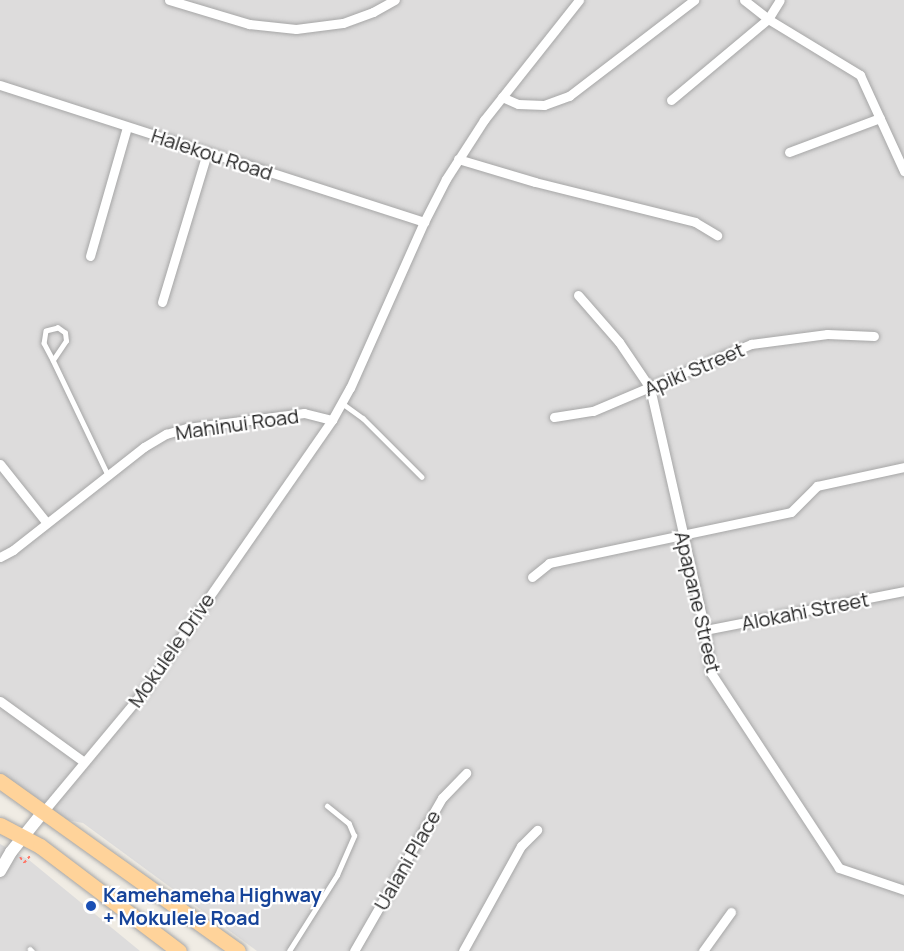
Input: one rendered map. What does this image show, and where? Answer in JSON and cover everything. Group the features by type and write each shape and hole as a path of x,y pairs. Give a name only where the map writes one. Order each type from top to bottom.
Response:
{"main road":[{"path":"0,781 238,951"},
{"path":"0,825 40,846 179,951"}],"street":[{"path":"169,0 249,24 296,29 343,23 373,12 395,0"},
{"path":"332,420 342,403 424,222 458,159 502,97 579,0"},
{"path":"502,97 518,104 544,105 569,96 694,0"},
{"path":"744,0 768,19 860,75 904,171"},
{"path":"672,100 768,19 780,0"},
{"name":"Halekou Road","path":"0,86 424,222"},
{"path":"789,152 880,118"},
{"path":"90,256 127,127"},
{"path":"162,302 207,153"},
{"path":"458,159 535,182 695,222 717,235"},
{"name":"Apapane Street","path":"578,295 619,342 650,388 705,630 711,673 839,868 904,890"},
{"name":"Apiki Street","path":"554,417 593,411 751,344 827,334 874,336"},
{"name":"Mahinui Road","path":"0,557 13,550 155,440 176,431 304,414 332,420"},
{"name":"Mokulele Drive","path":"0,871 23,837 83,761 142,693 332,420"},
{"path":"0,465 47,523"},
{"path":"532,577 549,564 791,512 817,486 904,467"},
{"name":"Alokahi Street","path":"705,630 904,591"},
{"path":"0,701 83,761"},
{"name":"Ualani Place","path":"354,951 442,798 466,773"},
{"path":"463,951 521,846 537,830"},
{"path":"703,951 731,912"}],"lane":[{"path":"52,360 66,341 65,333 58,328 46,331 44,339 52,360 108,475"},
{"path":"342,403 363,418 422,477"},
{"path":"289,951 337,875 354,836 349,824 327,806"}],"path":[{"path":"20,857 24,863 33,853"}],"shaded area":[{"path":"0,0 904,0 904,951 257,951 83,823 62,819 0,775"},
{"path":"0,844 29,860 140,951 0,951"}],"place":[{"name":"Kamehameha Highway + Mokulele Road","path":"91,906"}]}
